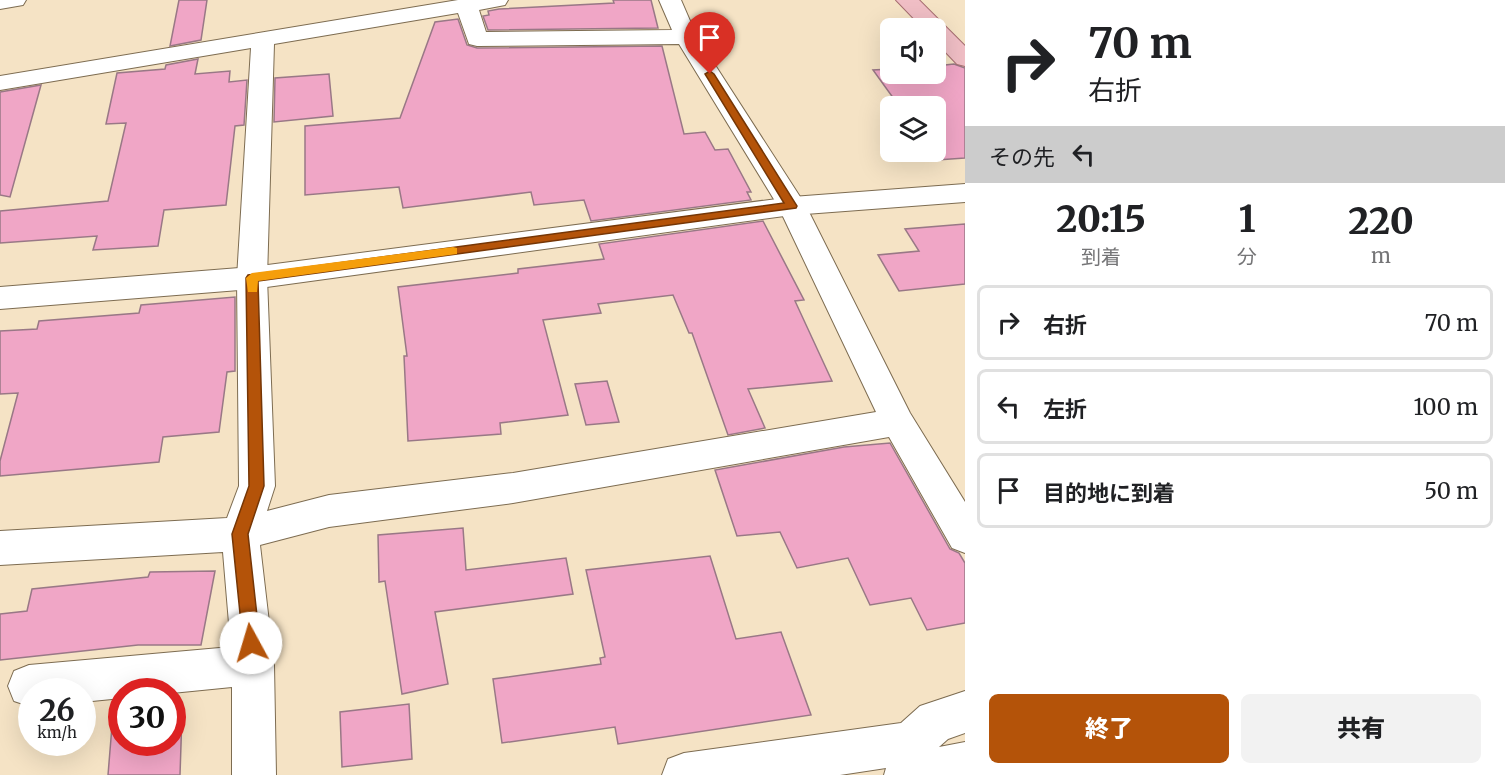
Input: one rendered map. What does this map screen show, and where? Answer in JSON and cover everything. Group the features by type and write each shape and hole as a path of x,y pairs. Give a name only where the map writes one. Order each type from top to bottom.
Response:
{"main road":[{"path":"908,0 925,18"},
{"path":"946,39 965,59"}],"street":[{"path":"0,3 15,0"},
{"path":"0,66 397,0"},
{"path":"0,83 497,0"},
{"path":"670,0 686,37 792,206 898,422 965,536"},
{"path":"466,4 477,39 686,37"},
{"path":"254,775 253,665 240,534 256,486 252,278 263,39"},
{"path":"0,298 252,278 792,206 965,193"},
{"path":"0,548 240,534 329,511 513,488 898,422"},
{"path":"96,680 253,665"},
{"path":"684,775 911,743 935,721 965,712"},
{"path":"906,775 965,764"}],"building":[{"path":"179,0 207,0 201,40 170,46"},
{"path":"613,0 651,0 658,28 488,30 483,16 489,15 488,11 499,9 614,3"},
{"path":"458,19 467,45 477,48 662,46 684,134 705,132 715,150 728,149 751,192 747,192 751,200 591,221 584,200 534,205 531,192 403,208 399,187 305,195 305,126 400,118 435,22"},
{"path":"198,59 195,74 230,71 229,82 247,80 244,125 235,126 226,205 164,210 158,246 93,250 97,236 0,243 0,211 108,201 126,123 106,124 117,73 165,69 166,65"},
{"path":"954,64 965,68 965,158 946,159 946,96 892,96 883,84 946,84 946,65"},
{"path":"873,70 880,70 880,80"},
{"path":"329,74 333,116 274,122 275,78"},
{"path":"41,85 10,197 0,195 0,92"},
{"path":"763,221 804,300 795,301 832,381 748,389 765,428 728,435 692,333 689,333 673,295 598,304 601,313 543,320 568,415 500,423 501,434 408,441 404,356 407,356 398,287 518,273 518,269 604,259 599,244"},
{"path":"965,224 965,284 899,291 878,255 919,251 905,229"},
{"path":"235,297 235,371 227,372 219,432 163,437 159,462 0,476 0,461 18,393 0,394 0,331 37,329 39,321 139,313 141,305"},
{"path":"607,381 619,422 586,425 575,384"},
{"path":"890,443 950,549 959,553 965,563 965,623 927,630 911,598 870,605 848,558 797,568 780,532 737,536 715,470 844,447"},
{"path":"463,528 466,570 566,558 573,594 435,612 448,684 402,694 385,581 379,582 378,535"},
{"path":"710,556 736,639 781,632 811,715 618,744 615,727 502,743 493,679 601,664 600,658 605,657 586,570"},
{"path":"215,571 201,645 138,645 0,660 0,614 27,611 32,589 148,577 150,572"},
{"path":"409,704 412,759 342,767 340,712"},
{"path":"110,756 181,756 180,775 108,775"}],"slow traffic":[{"path":"252,289 252,278 453,251"}],"route":[{"path":"251,643 240,534 256,486 252,278 792,206 710,74"}]}
